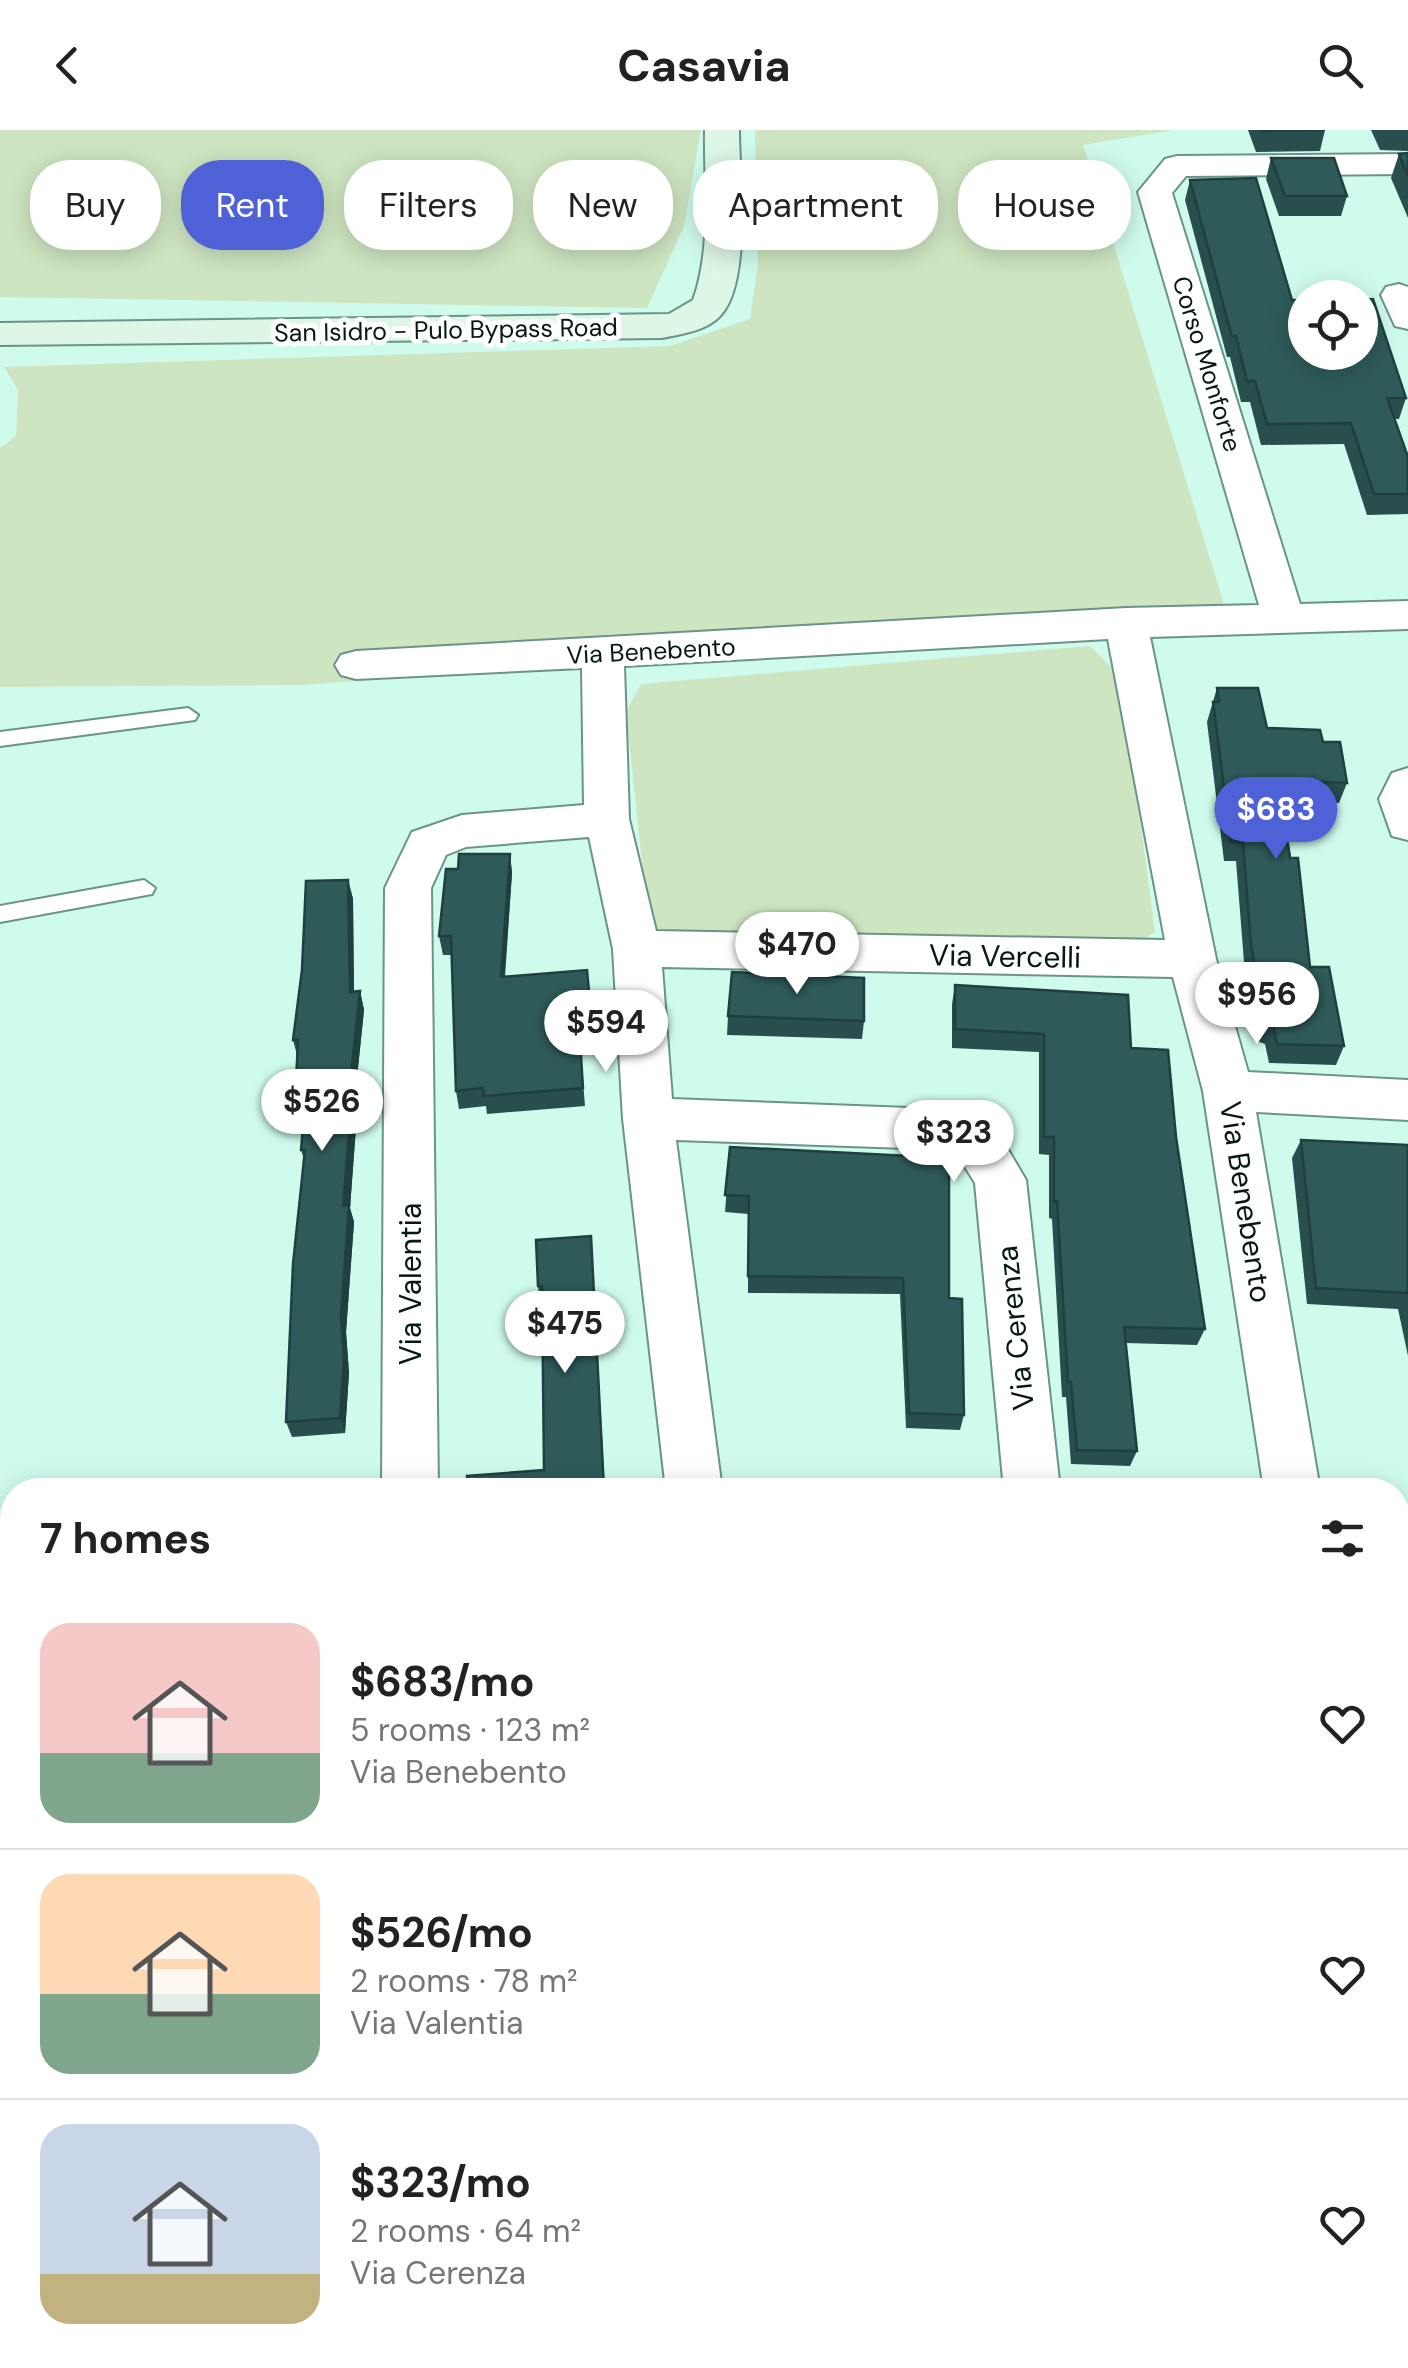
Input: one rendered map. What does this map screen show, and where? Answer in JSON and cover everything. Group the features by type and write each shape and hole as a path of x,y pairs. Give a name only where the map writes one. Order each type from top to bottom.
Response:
{"street":[{"name":"San Isidro - Pulo Bypass Road","path":"0,334 662,327 700,313 712,302 718,263 722,130"},
{"name":"Corso Monforte","path":"1283,617 1155,192 1177,166 1408,164"},
{"name":"Via Benebento","path":"356,664 603,655 1126,622 1408,615"},
{"name":"Via Benebento","path":"1126,622 1192,959 1228,1090 1290,1478"},
{"path":"603,655 606,818 637,950 648,1119 693,1478"},
{"path":"1408,784 1401,798 1408,824"},
{"name":"Via Valentia","path":"410,1478 408,888 428,844 462,831 606,818"},
{"name":"Via Vercelli","path":"637,950 1192,959"},
{"path":"1228,1090 1408,1100"},
{"name":"Via Cerenza","path":"648,1119 936,1130 978,1144 1000,1180 1031,1478"}],"lane":[{"path":"0,739 188,715"},
{"path":"0,914 144,888"}],"green space":[{"path":"0,130 701,130 684,226 647,308 0,297"},
{"path":"755,130 1174,130 1083,145 1088,160 958,160 958,250 1115,250 1227,614 303,685 0,687 0,448 16,436 18,390 4,367 670,346 750,319 758,250 938,250 938,160 756,160"},
{"path":"1090,646 1121,677 1155,932 1133,946 650,937 626,712 641,684"}],"building":[{"path":"1408,153 1408,176 1399,154"},
{"path":"1271,158 1334,158 1347,196 1285,196"},
{"path":"1256,178 1288,286 1288,370 1378,370 1378,314 1406,398 1387,398 1408,457 1408,494 1374,494 1351,423 1267,424 1255,381 1247,381 1236,336 1232,337 1190,180"},
{"path":"1217,688 1258,688 1267,728 1320,730 1323,742 1340,742 1347,783 1278,780 1290,858 1298,858 1310,967 1329,967 1344,1046 1277,1044 1273,1025 1264,1022 1251,944 1243,842 1231,841 1213,702 1219,702"},
{"path":"459,854 510,854 501,977 587,970 592,1024 579,1025 583,1088 484,1096 483,1088 456,1091 451,936 439,936 446,869 458,869"},
{"path":"348,880 350,992 360,991 347,1110 351,1110 343,1206 349,1205 341,1316 344,1358 340,1418 286,1422 293,1264 305,1150 301,1150 305,1103 295,1104 298,1040 293,1040 302,970 306,881"},
{"path":"732,972 864,978 864,1021 728,1016"},
{"path":"955,985 1128,995 1131,1048 1168,1050 1176,1137 1205,1329 1124,1327 1137,1451 1077,1450 1054,1201 1054,1137 1044,1137 1044,1034 955,1029"},
{"path":"1301,1140 1408,1145 1408,1293 1316,1288"},
{"path":"730,1147 949,1158 949,1298 962,1299 964,1415 909,1413 903,1278 748,1276 749,1196 725,1195"},
{"path":"591,1236 603,1478 467,1478 544,1470 542,1286 538,1286 536,1240"}]}
